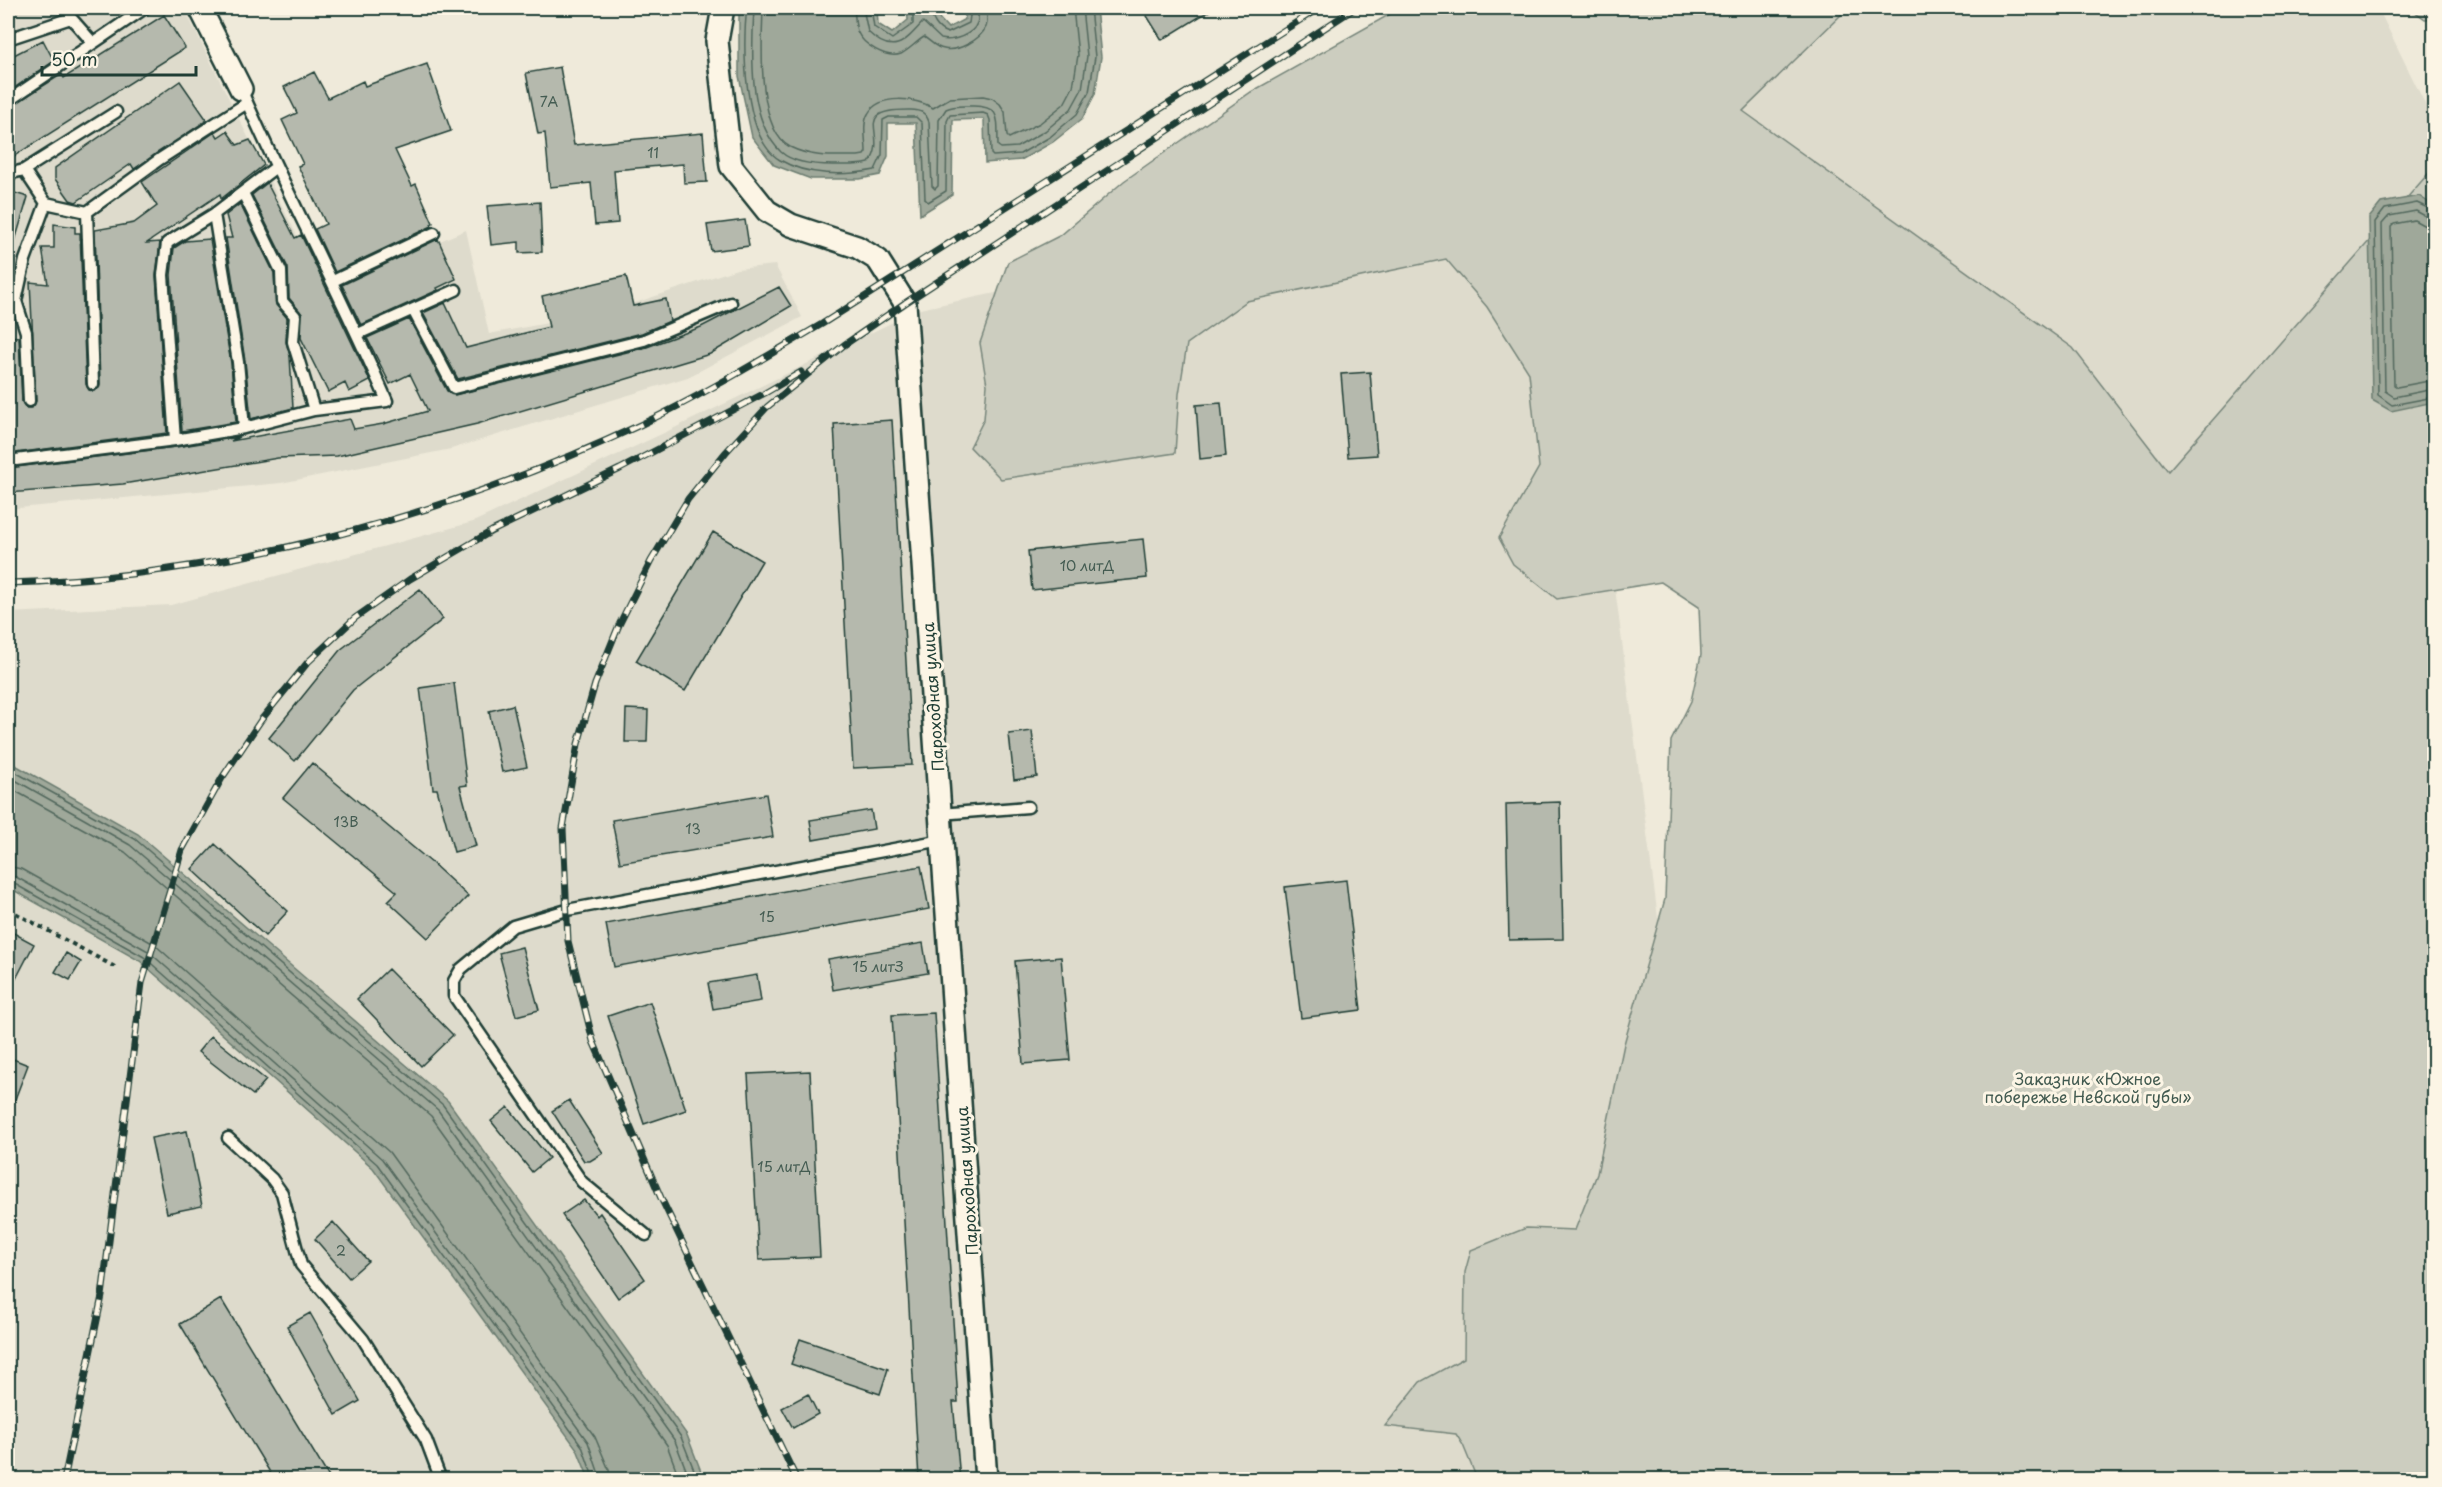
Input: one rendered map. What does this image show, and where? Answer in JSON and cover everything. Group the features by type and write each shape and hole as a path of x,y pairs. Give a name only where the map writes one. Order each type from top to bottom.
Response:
{"street":[{"path":"200,8 244,96"},
{"name":"Пароходная улица","path":"723,8 717,41 731,166 767,211 791,225 830,236 857,247 878,260 904,303 986,1479"}],"lane":[{"path":"8,101 140,9"},
{"path":"8,39 71,18 93,43"},
{"path":"8,460 175,440 244,428 314,410 387,401 358,334 276,167 244,96 87,212 46,203 24,170"},
{"path":"8,174 24,170 116,112"},
{"path":"175,440 163,275 167,243 214,214 276,167"},
{"path":"243,193 281,271 282,301 295,316 294,342 314,410"},
{"path":"8,316 16,301 26,260 46,203"},
{"path":"87,212 93,384"},
{"path":"214,214 238,363 244,428"},
{"path":"333,281 434,233"},
{"path":"358,334 456,290"},
{"path":"16,301 26,332 29,401"},
{"path":"413,310 454,388 644,340 731,303"},
{"path":"940,814 1028,807"},
{"path":"646,1235 582,1182 454,996 454,981 461,969 513,926 567,910 942,840"},
{"path":"228,1138 272,1179 282,1193 301,1265 363,1339 426,1440 441,1479"}],"path":[{"path":"8,909 115,967"}],"shaded area":[{"path":"8,8 184,8 324,290 466,230 489,334 638,302 737,269 775,265 802,317 688,377 451,449 281,483 8,509"},
{"path":"1848,8 2378,8 2434,122 2434,411 2182,489 1742,111"},
{"path":"1561,173 1731,1479 704,1479 687,1435 448,1101 138,834 8,761 8,613 171,605 473,522 920,309"},
{"path":"8,887 140,961 373,1168 577,1449 589,1479 8,1479"}],"green space":[{"name":"Заказник «Южное побережье Невской губы»","path":"1401,8 1848,8 1743,111 2073,348 2168,471 2434,167 2434,1479 1477,1479 1456,1434 1385,1426 1420,1382 1464,1358 1465,1272 1471,1250 1526,1228 1575,1230 1597,1174 1624,1044 1665,899 1671,741 1691,701 1701,655 1699,607 1661,582 1557,599 1513,564 1499,538 1539,467 1529,373 1487,307 1446,259 1247,301 1187,344 1179,394 1175,453 1001,479 970,447 984,419 987,385 980,343 1008,262 1061,235 1124,181 1251,92"},
{"path":"2410,8 2434,8 2434,18 2425,19"}],"water":[{"path":"742,8 877,8 878,24 892,33 908,20 907,8 937,8 937,16 948,28 965,19 965,8 1096,8 1101,57 1095,94 1082,119 1053,142 1021,160 985,163 984,119 953,120 952,195 920,215 916,123 888,123 888,156 880,175 860,179 811,179 774,165 752,137 739,76 739,13"},
{"path":"2419,196 2434,206 2434,402 2391,411 2372,400 2369,218 2381,203"},
{"path":"8,761 138,834 448,1101 687,1435 704,1479 589,1479 577,1449 373,1168 140,961 8,887"}],"building":[{"path":"1142,8 1214,8 1162,40"},
{"path":"164,15 185,48 8,160 8,108 62,74 64,78"},
{"path":"43,40 54,61 8,92 8,58"},
{"path":"427,64 451,131 395,150 412,186 416,184 433,223 432,226 335,272 315,229 326,224 298,166 303,164 282,120 297,113 284,87 314,72 328,98 363,81 365,86"},
{"path":"560,67 574,145 703,133 707,182 684,183 683,164 614,170 618,223 595,225 591,183 550,187 545,133 538,134 526,73"},
{"path":"180,81 207,120 134,169 131,164 76,202 70,200 55,179 55,168"},
{"path":"227,131 237,145 250,140 264,165 221,199 220,194 147,243 160,242 156,276 167,433 8,454 8,336 19,337 22,402 26,408 32,408 36,401 30,282 48,284 42,248 54,248 54,224 75,227 75,233 80,233 86,384 89,390 94,391 99,388 100,384 95,230 134,223 157,206 142,182 215,132 218,137"},
{"path":"267,183 295,238 301,235 370,381 349,392 345,383 328,392 301,338 302,314 289,298 288,268 252,195"},
{"path":"8,191 28,197 12,251 8,250"},
{"path":"540,202 542,252 519,253 519,242 491,245 487,206"},
{"path":"240,204 274,273 276,305 287,318 286,342 290,356 293,408 251,419 245,361 226,238 232,238 226,215"},
{"path":"745,220 749,246 711,251 707,225"},
{"path":"210,239 231,363 236,422 182,431 171,275 174,248 185,241"},
{"path":"438,239 456,279 437,288 438,290 361,325 342,285"},
{"path":"626,276 633,306 666,299 670,321 642,333 458,379 423,313 445,303 466,348 549,327 542,296"},
{"path":"779,287 791,306 710,354 477,424 337,456 278,458 123,484 8,493 8,468 239,437 231,441 350,419 354,429 383,424 428,411 410,374 390,384 367,338 409,319 447,391 455,395 647,347 701,327"},
{"path":"1370,372 1377,455 1348,457 1341,374"},
{"path":"1221,403 1226,456 1200,459 1196,405"},
{"path":"892,420 912,765 853,768 834,424"},
{"path":"713,532 762,561 685,691 636,661"},
{"path":"1143,539 1147,578 1032,590 1028,551"},
{"path":"420,589 443,619 353,690 295,761 269,738 340,650"},
{"path":"454,683 467,785 460,786 476,846 454,852 437,789 433,789 420,688"},
{"path":"513,705 527,767 502,772 489,711"},
{"path":"626,709 648,710 647,742 625,742"},
{"path":"1032,731 1037,777 1014,780 1009,734"},
{"path":"312,763 468,896 428,938 388,901 397,892 283,798"},
{"path":"766,794 773,837 620,863 612,820"},
{"path":"1560,802 1563,939 1509,940 1506,804"},
{"path":"871,810 874,829 813,840 810,820"},
{"path":"215,844 288,911 265,936 192,869"},
{"path":"921,866 929,909 614,967 606,924"},
{"path":"1346,880 1361,1010 1301,1018 1285,887"},
{"path":"8,930 34,944 8,994"},
{"path":"923,943 928,973 833,990 828,959"},
{"path":"522,947 539,1010 516,1016 499,953"},
{"path":"66,953 81,962 70,980 55,972"},
{"path":"1061,957 1070,1060 1023,1064 1015,961"},
{"path":"388,969 453,1035 421,1066 357,999"},
{"path":"757,975 761,1001 713,1009 708,983"},
{"path":"650,1002 686,1110 644,1124 608,1016"},
{"path":"934,1013 958,1402 953,1402 960,1479 919,1479 892,1015"},
{"path":"211,1036 266,1080 253,1095 198,1052"},
{"path":"8,1057 28,1065 9,1115 8,1114"},
{"path":"810,1071 820,1257 759,1260 748,1074"},
{"path":"569,1100 603,1153 590,1161 584,1161 552,1111"},
{"path":"508,1107 549,1158 532,1172 491,1121"},
{"path":"187,1131 202,1206 167,1213 151,1138"},
{"path":"584,1200 597,1216 600,1213 645,1279 618,1298 562,1215"},
{"path":"333,1222 368,1261 349,1278 315,1239"},
{"path":"221,1299 330,1479 274,1479 180,1324"},
{"path":"310,1313 360,1401 336,1415 287,1326"},
{"path":"800,1339 888,1369 880,1394 791,1364"},
{"path":"808,1394 818,1414 793,1428 782,1408"}],"railway":[{"path":"8,583 89,578 171,569 252,555 411,514 489,488 565,458 640,425 687,401 822,324 1319,8"},
{"path":"797,1480 661,1198 593,1041 568,941 563,828 578,744 595,684 619,625 651,561 688,499 767,407 844,345 905,303 1355,8"},
{"path":"64,1480 102,1296 142,983 182,850 222,778 261,720 308,662 355,618 410,579 492,531 620,469 801,372"}]}
